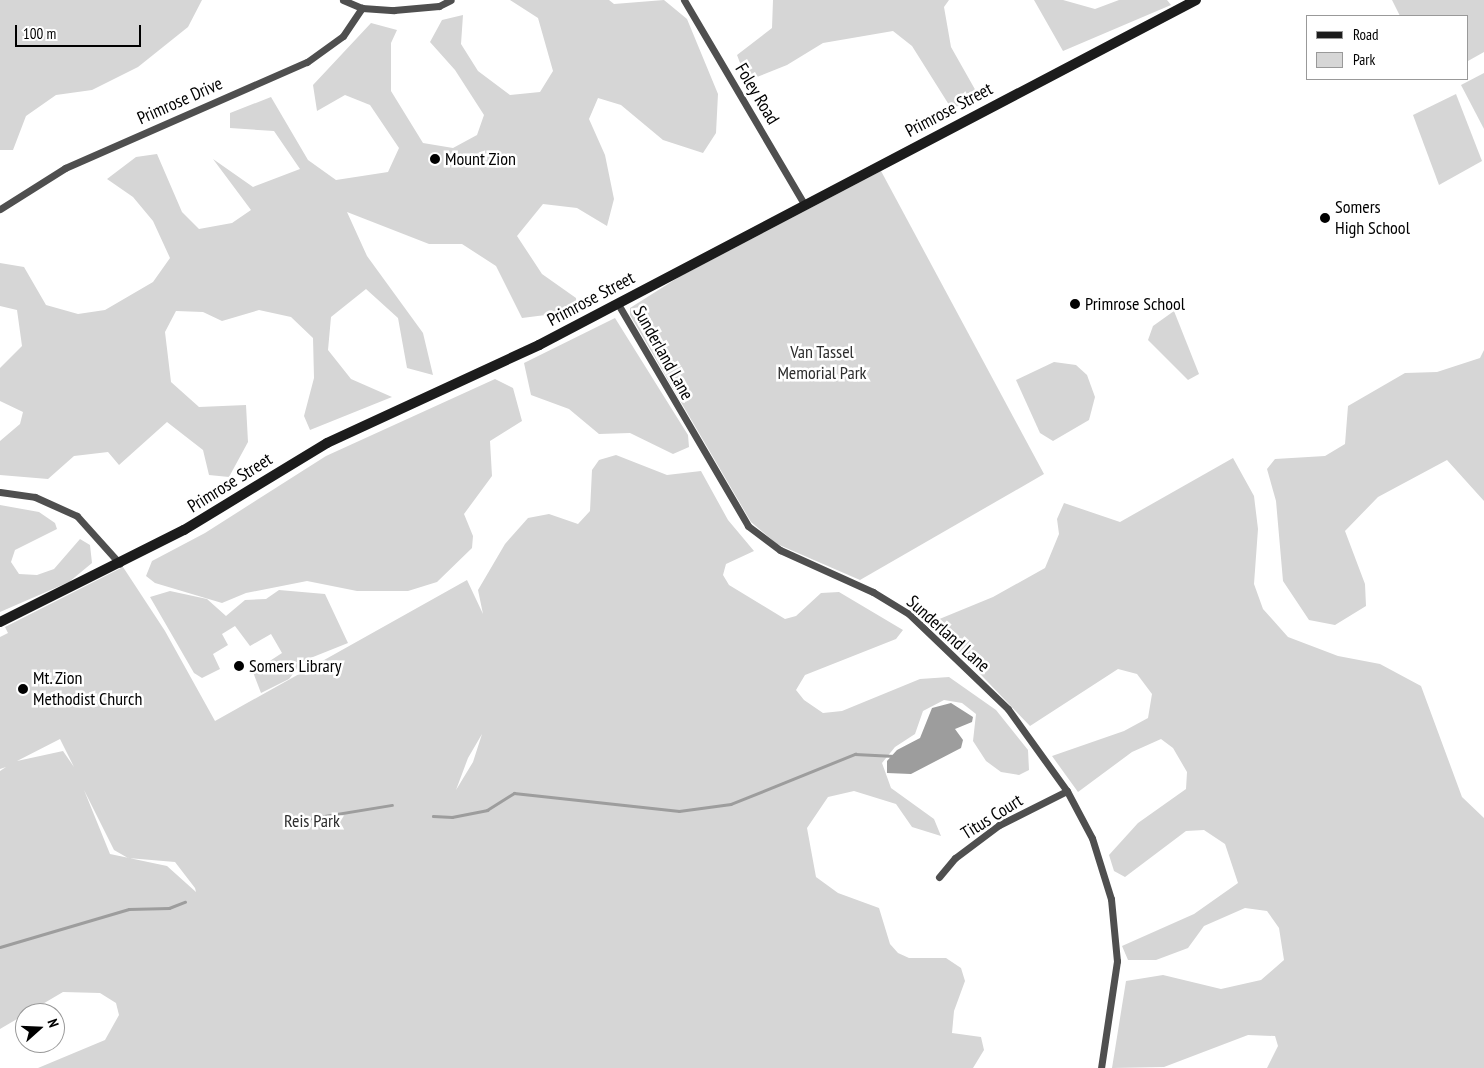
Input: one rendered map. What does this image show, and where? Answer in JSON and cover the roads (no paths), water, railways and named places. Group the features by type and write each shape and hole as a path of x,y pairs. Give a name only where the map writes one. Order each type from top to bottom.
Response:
{"main road":[{"name":"Primrose Street","path":"0,622 120,564 328,444 618,304 804,204 1192,1"}],"street":[{"path":"343,0 362,8 432,7 452,0"},
{"name":"Foley Road","path":"684,0 804,204"},
{"name":"Primrose Drive","path":"0,209 66,168 307,62 342,36 362,8"},
{"name":"Sunderland Lane","path":"618,304 748,526 780,550 873,592 909,614 1008,709 1067,791 1092,838 1111,899 1117,961 1101,1068"},
{"path":"0,492 35,497 77,516 120,564"},
{"name":"Titus Court","path":"939,877 956,858 999,825 1067,791"}],"waterway":[{"path":"433,816 452,817 487,810 514,793 679,811 731,804 855,754 894,756"},
{"path":"300,820 392,805"},
{"path":"0,947 129,909 169,908 185,902"}],"place":[{"name":"Mount Zion","path":"435,159"},
{"name":"Somers High School","path":"1325,218"},
{"name":"Primrose School","path":"1075,304"},
{"name":"Somers Library","path":"239,666"},
{"name":"Mt. Zion Methodist Church","path":"23,689"}],"park label":[{"name":"Van Tassel Memorial Park","path":"822,363"},
{"name":"Reis Park","path":"312,821"}]}
